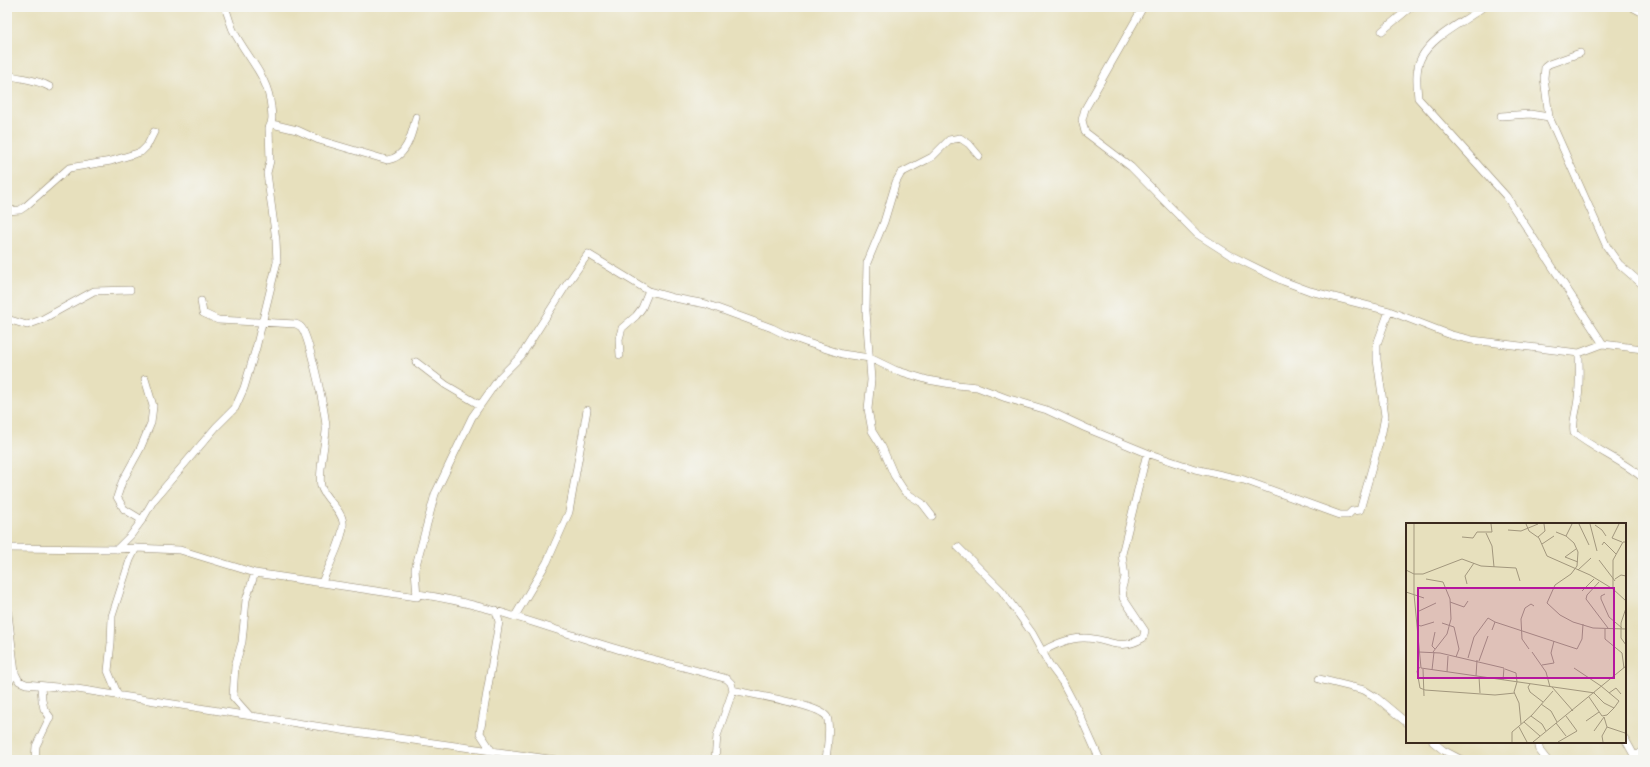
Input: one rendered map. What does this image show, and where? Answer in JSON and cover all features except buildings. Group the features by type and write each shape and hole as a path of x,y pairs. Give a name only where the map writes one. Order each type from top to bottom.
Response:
{"street":[{"path":"117,549 132,535 153,501 216,427 235,408 244,388 277,262 276,240 267,173 270,161 269,128 272,124 270,96 265,81 233,30 225,7"},
{"path":"1143,7 1086,109 1082,120 1085,132 1131,167 1197,234 1230,255 1283,281 1310,291 1388,311 1451,335 1472,340 1579,354 1603,344 1643,349"},
{"path":"1382,31 1411,7"},
{"path":"1483,7 1435,41 1421,59 1416,82 1418,98 1506,196 1603,344"},
{"path":"1632,7 1643,12"},
{"path":"1580,53 1549,64 1545,67 1544,78 1549,117 1607,247 1619,264 1643,285"},
{"path":"7,75 42,82 50,87"},
{"path":"1501,116 1526,114 1549,117"},
{"path":"272,124 297,130 319,140 387,160 394,160 402,154 410,138 416,117"},
{"path":"7,211 20,210 26,206 69,168 111,161 141,152 147,146 154,132"},
{"path":"932,516 922,503 905,492 894,475 882,447 872,431 868,409 871,380 866,311 867,263 884,222 896,182 901,173 932,157 949,140 960,138 969,144 979,156"},
{"path":"417,597 414,569 435,494 472,416 500,377 521,356 588,254 649,292 706,304 808,343 842,354 870,358 901,372 928,380 977,387 1006,398 1046,410 1147,453 1195,469 1244,480 1340,515 1348,515 1352,511 1360,510 1382,432 1385,416 1377,360 1377,344 1388,311"},
{"path":"7,319 27,325 41,320 94,291 130,290"},
{"path":"620,355 619,339 622,328 636,316 642,308 649,292"},
{"path":"201,301 201,311 218,320 296,324 302,327 314,363 324,413 326,430 322,458 321,486 330,503 339,512 343,521 339,542 322,582"},
{"path":"1579,354 1577,408 1572,422 1574,433 1584,442 1613,457 1643,478"},
{"path":"416,362 446,385 480,405"},
{"path":"142,520 124,509 117,497 122,482 140,449 151,423 153,406 145,378"},
{"path":"499,622 511,615 547,562 569,512 587,410"},
{"path":"1042,652 1051,645 1082,638 1116,645 1134,643 1143,638 1145,631 1123,598 1122,588 1125,577 1122,554 1147,453"},
{"path":"958,547 1002,591 1032,633 1049,664 1063,683 1079,713 1100,760"},
{"path":"7,548 136,548 180,550 255,573 417,597 418,594 440,597 496,610 624,651 726,679 730,682 733,690 717,736 715,760"},
{"path":"118,695 108,671 112,616 130,560 136,548"},
{"path":"249,715 233,697 234,666 242,642 246,600 255,573"},
{"path":"7,605 15,673 19,681 26,684 118,695 348,731 491,750 511,757 556,760"},
{"path":"491,750 480,733 499,622 496,610"},
{"path":"7,684 15,673"},
{"path":"1319,679 1364,690 1377,698 1406,722"},
{"path":"35,760 36,746 50,717 44,709 41,686"},
{"path":"733,690 790,702 817,709 823,713 827,717 828,725 826,760"},
{"path":"1626,742 1633,759 1643,750"},
{"path":"1434,743 1443,750 1462,760"},
{"path":"1538,743 1540,751 1547,760"}]}
